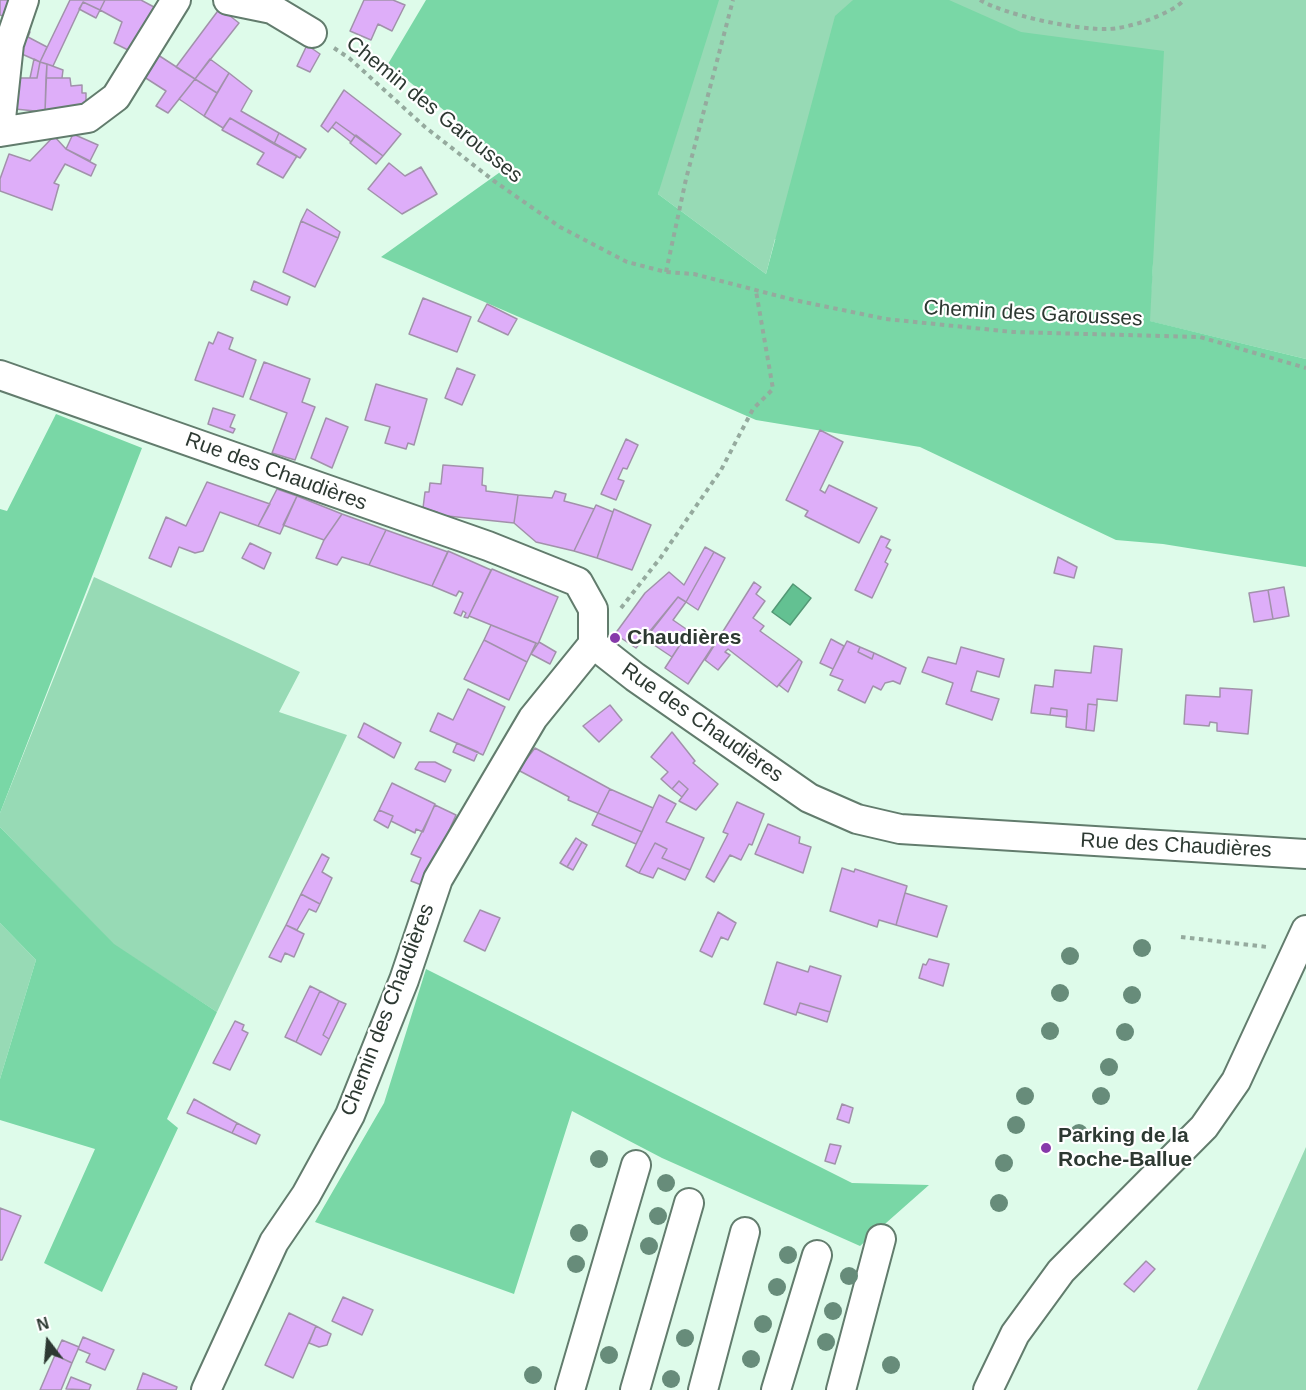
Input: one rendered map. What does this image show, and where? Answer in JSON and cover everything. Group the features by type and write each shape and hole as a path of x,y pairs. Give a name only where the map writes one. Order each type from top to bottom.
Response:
{"street":[{"path":"24,0 9,44 0,130 88,118 116,97 176,0"},
{"path":"228,0 272,9 312,33"},
{"name":"Rue des Chaudières","path":"0,375 488,546 578,582 593,609 593,645 635,677 809,798 857,819 900,830 1306,854"},
{"name":"Chemin des Chaudières","path":"206,1390 274,1242 306,1195 350,1115 404,980 438,879 533,718 593,645"},
{"path":"988,1390 1015,1334 1061,1271 1204,1127 1236,1081 1303,940"},
{"path":"570,1390 636,1165"},
{"path":"635,1390 689,1203"},
{"path":"704,1390 745,1232"},
{"path":"841,1390 881,1239"},
{"path":"776,1390 817,1255"}],"path":[{"path":"666,272 686,179 733,0"},
{"path":"980,0 1060,25 1107,30 1149,20 1184,0"},
{"name":"Chemin des Garousses","path":"312,33 349,58 453,151 560,227 627,262 666,272 694,274 886,319 1013,332 1200,337 1306,368"},
{"path":"620,609 661,557 721,470 753,409 773,389 756,290"},
{"path":"1181,937 1303,940"}],"shaded area":[{"path":"426,0 719,0 658,194 766,274 835,16 853,0 949,0 1021,32 1164,51 1150,321 1306,359 1306,567 1163,544 1116,540 920,447 756,420 381,257 510,165 388,64"},
{"path":"500,0 1306,0 1306,359 1149,321 1153,262 775,239 766,274 658,194 659,189"},
{"path":"56,414 142,448 0,813 0,509 7,511"},
{"path":"94,577 300,672 279,712 347,735 217,1012 114,945 0,827 0,813"},
{"path":"793,584 811,598 790,625 772,612"},
{"path":"0,827 114,944 217,1012 167,1119 178,1128 102,1292 44,1263 95,1149 0,1120 0,1079 36,960 0,923"},
{"path":"0,923 36,960 0,1079"},
{"path":"426,969 852,1183 929,1185 860,1246 662,1158 572,1111 514,1294 315,1222 384,1103"},
{"path":"1306,1147 1306,1390 1197,1390"}],"building":[{"path":"0,0 15,0 10,19 0,15"},
{"path":"70,0 105,0 100,10 83,2 53,66 40,62"},
{"path":"105,0 141,0 154,7 145,38 136,54 114,43 122,22 100,10"},
{"path":"364,0 393,0 405,5 392,31 378,24 371,40 350,31"},
{"path":"83,2 100,10 96,18 79,9"},
{"path":"220,8 239,23 195,79 176,67"},
{"path":"24,30 30,32 28,37 47,47 40,62 15,51"},
{"path":"307,45 320,54 310,72 297,66"},
{"path":"155,53 195,79 168,113 156,106 166,91 141,75"},
{"path":"34,59 40,62 37,78 30,78"},
{"path":"210,59 229,73 217,93 195,79"},
{"path":"40,62 47,64 45,112 15,109 16,78 37,78"},
{"path":"47,64 63,70 62,78 46,78"},
{"path":"229,73 252,91 241,111 279,133 274,144 230,118 223,128 204,116"},
{"path":"46,78 70,78 71,86 82,85 82,93 86,93 86,108 45,112"},
{"path":"195,79 217,93 204,116 179,99"},
{"path":"344,90 401,134 383,156 336,122 328,132 321,126"},
{"path":"230,118 297,156 283,178 257,164 264,153 222,130"},
{"path":"336,122 355,136 351,142 332,127"},
{"path":"279,133 306,149 300,158 274,144"},
{"path":"73,134 98,145 90,161 66,149"},
{"path":"356,135 383,156 376,164 350,143"},
{"path":"54,136 66,149 96,165 91,176 65,164 54,183 59,185 52,210 0,191 0,179 9,154 30,161"},
{"path":"389,163 405,176 421,167 437,194 402,214 368,189"},
{"path":"307,209 340,232 338,238 301,221"},
{"path":"301,221 338,238 315,287 283,272"},
{"path":"254,281 290,297 287,305 251,290"},
{"path":"423,298 471,317 457,352 409,334"},
{"path":"487,304 517,319 508,335 478,321"},
{"path":"218,332 233,338 229,349 256,360 243,397 195,380 209,342 213,344"},
{"path":"264,362 310,379 302,402 315,407 295,460 272,453 287,413 250,399"},
{"path":"457,368 475,375 462,405 445,398"},
{"path":"376,384 427,399 414,445 408,443 406,449 385,443 390,427 365,420"},
{"path":"213,408 235,415 230,427 235,429 233,433 208,424"},
{"path":"326,418 348,427 332,468 311,458"},
{"path":"820,430 843,442 820,490 825,493 829,485 877,508 859,543 805,516 808,511 786,500"},
{"path":"626,439 638,445 627,469 623,468 618,479 624,481 616,500 601,494"},
{"path":"443,465 483,468 482,485 486,486 486,491 518,495 514,523 438,515 437,512 423,508 425,492 429,492 430,483 441,484"},
{"path":"207,482 270,504 258,526 220,512 203,551 195,553 179,547 171,567 149,558 166,517 186,526"},
{"path":"277,489 297,496 280,534 258,526"},
{"path":"555,491 566,494 564,501 594,509 574,551 536,542 514,523 518,495 552,498"},
{"path":"297,496 342,514 324,540 283,525"},
{"path":"596,505 613,512 597,558 574,551"},
{"path":"614,509 651,525 632,570 597,558"},
{"path":"342,514 386,530 369,565 342,557 337,565 316,558 324,540"},
{"path":"386,530 448,552 432,586 369,565"},
{"path":"881,536 890,540 886,547 891,550 885,562 888,564 872,598 855,590"},
{"path":"250,543 271,553 264,569 242,558"},
{"path":"705,547 714,552 686,602 678,597 636,648 615,634 645,593 669,572 684,585"},
{"path":"448,551 491,570 468,618 464,617 466,613 463,611 461,616 454,613 463,593 459,591 456,596 432,586"},
{"path":"714,552 725,558 698,610 686,602"},
{"path":"1058,557 1077,567 1074,578 1054,573"},
{"path":"492,569 558,597 538,644 469,616"},
{"path":"754,582 761,587 756,594 765,601 753,618 764,626 760,631 799,659 777,687 728,649 725,652 730,655 718,670 705,660"},
{"path":"1284,587 1289,616 1273,619 1268,590"},
{"path":"1268,590 1273,619 1254,622 1249,593"},
{"path":"678,597 686,602 673,620 689,631 672,657 645,639"},
{"path":"491,625 536,643 527,662 484,640"},
{"path":"689,631 713,646 688,684 665,668"},
{"path":"831,639 844,646 833,669 820,663"},
{"path":"484,640 527,662 509,700 464,679"},
{"path":"847,641 860,647 858,652 872,659 874,653 906,668 900,684 893,681 885,683 881,690 873,686 865,703 838,690 843,680 830,675"},
{"path":"539,642 556,652 550,664 531,654"},
{"path":"1094,646 1122,649 1117,701 1097,699 1097,705 1088,704 1086,730 1066,727 1067,710 1051,708 1050,715 1031,713 1035,685 1053,687 1055,670 1091,673"},
{"path":"860,647 874,653 872,659 858,652"},
{"path":"961,647 1004,659 999,677 977,671 971,691 999,699 992,720 946,704 953,683 922,672 928,657 956,664"},
{"path":"799,659 802,662 788,692 779,685"},
{"path":"1220,688 1252,690 1248,734 1217,731 1217,723 1210,722 1209,726 1184,724 1186,695 1220,697"},
{"path":"468,689 505,707 483,755 430,731 438,713 453,720"},
{"path":"1088,704 1097,705 1094,731 1086,730"},
{"path":"610,705 622,720 599,742 583,726"},
{"path":"1051,708 1067,710 1067,717 1050,715"},
{"path":"364,723 401,743 394,758 358,737"},
{"path":"672,732 695,761 693,763 718,784 696,810 679,801 688,789 679,781 672,789 661,779 668,772 651,757"},
{"path":"457,743 478,752 474,761 453,752"},
{"path":"535,748 610,789 598,813 568,800 569,797 518,770"},
{"path":"419,762 435,762 451,770 445,782 415,769"},
{"path":"679,781 688,789 682,797 672,789"},
{"path":"392,783 435,804 423,832 416,829 415,833 391,821 393,816 379,810"},
{"path":"610,789 653,808 642,832 598,813"},
{"path":"659,795 676,804 666,822 704,838 690,870 662,858 667,849 655,843 639,873 626,866"},
{"path":"737,802 764,814 752,845 749,844 741,860 730,855 714,882 706,877 728,834 723,832"},
{"path":"435,805 456,815 424,886 411,881 421,858 411,854"},
{"path":"379,810 393,816 388,828 374,820"},
{"path":"598,813 642,832 636,844 592,825"},
{"path":"768,824 800,837 799,843 811,847 803,873 755,854"},
{"path":"576,838 582,842 567,867 560,863"},
{"path":"582,842 587,845 573,870 567,867"},
{"path":"655,843 667,849 662,858 690,870 685,880 658,868 653,878 639,873"},
{"path":"322,854 329,858 322,872 332,878 320,904 301,894"},
{"path":"842,868 854,872 855,869 907,886 896,925 879,920 877,927 830,911"},
{"path":"905,893 947,906 937,937 896,925"},
{"path":"301,894 320,904 316,912 309,909 297,930 286,925"},
{"path":"480,910 500,918 485,951 464,941"},
{"path":"718,912 736,923 728,940 721,937 712,957 700,951"},
{"path":"286,925 304,934 294,957 285,953 281,962 269,957"},
{"path":"929,959 949,964 943,986 919,978 923,964 926,965"},
{"path":"777,962 808,972 810,966 841,976 830,1012 800,1003 796,1015 764,1004"},
{"path":"310,986 320,991 296,1042 285,1037"},
{"path":"320,991 339,1001 323,1035 329,1039 321,1055 296,1042"},
{"path":"339,1001 346,1004 329,1039 323,1035"},
{"path":"800,1003 830,1012 827,1022 797,1012"},
{"path":"235,1021 244,1025 242,1030 248,1033 230,1070 213,1063"},
{"path":"194,1099 237,1123 232,1133 187,1113"},
{"path":"842,1104 853,1108 849,1123 837,1119"},
{"path":"237,1123 260,1135 256,1144 232,1133"},
{"path":"830,1144 841,1146 835,1164 825,1161"},
{"path":"0,1208 21,1216 2,1260 0,1260"},
{"path":"1146,1261 1155,1269 1134,1292 1124,1284"},
{"path":"343,1297 373,1310 362,1335 332,1321"},
{"path":"289,1313 316,1326 293,1378 265,1365"},
{"path":"316,1326 331,1334 327,1345 319,1347 309,1343"},
{"path":"83,1337 114,1350 105,1370 86,1362 90,1354 78,1349"},
{"path":"62,1340 79,1347 72,1363 55,1355"},
{"path":"55,1355 72,1363 61,1390 40,1390"},
{"path":"143,1373 177,1387 176,1390 137,1390"},
{"path":"71,1377 91,1385 89,1390 66,1389"}],"place":[{"name":"Chaudières","path":"615,638"},
{"name":"Parking de la Roche-Ballue","path":"1046,1148"}]}
